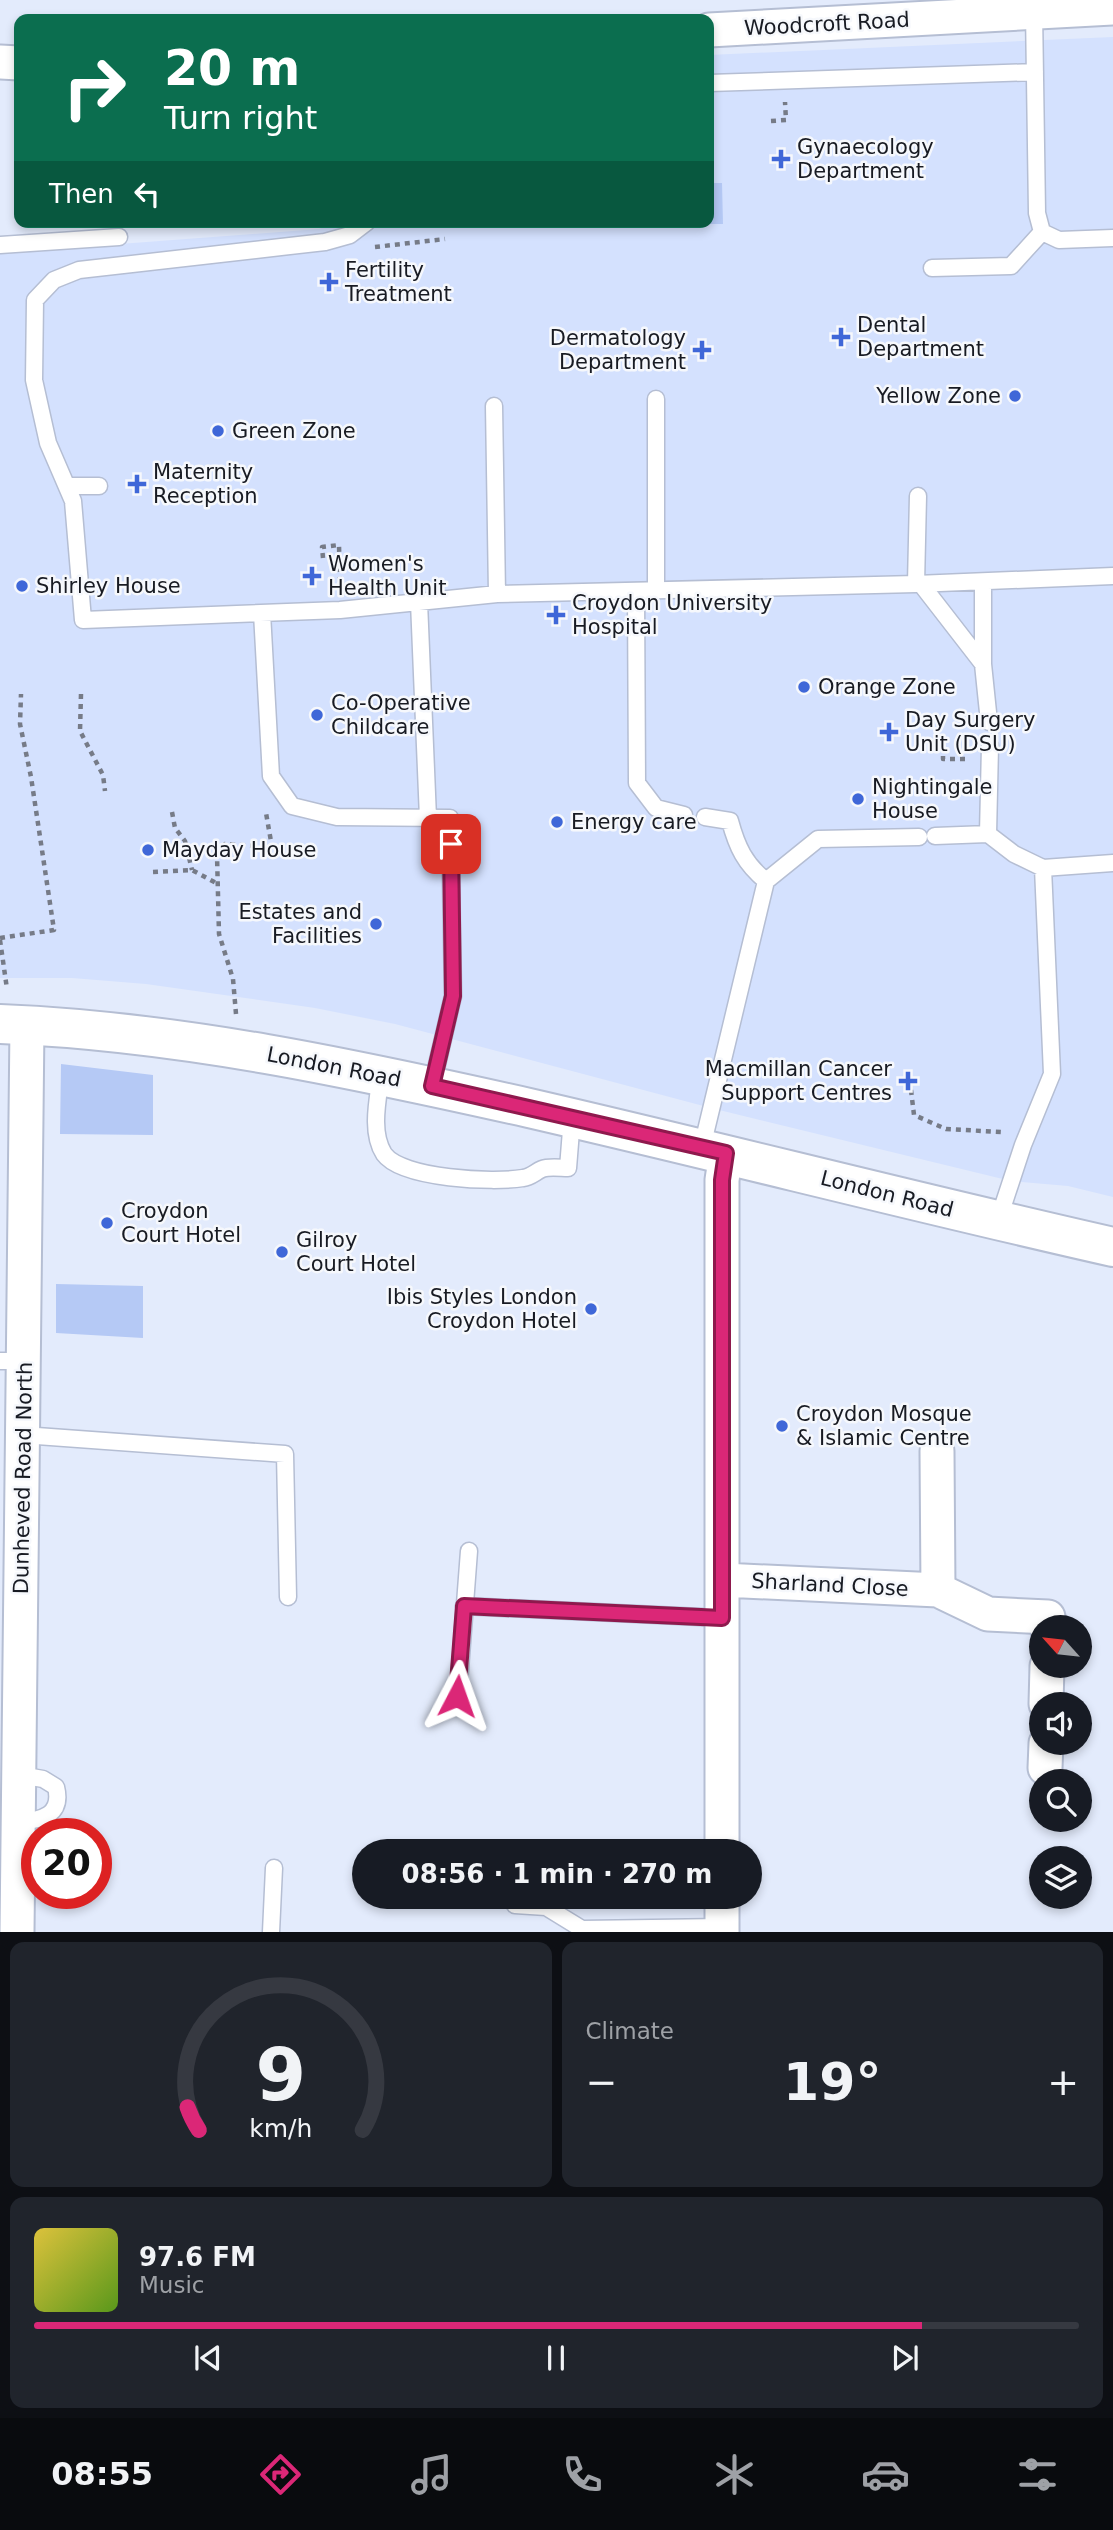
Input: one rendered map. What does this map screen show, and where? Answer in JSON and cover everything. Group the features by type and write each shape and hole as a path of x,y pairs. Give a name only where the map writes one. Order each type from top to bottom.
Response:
{"main road":[{"name":"London Road","path":"11,1014 238,1048 381,1075 714,1150 1113,1247"}],"street":[{"name":"Woodcroft Road","path":"714,29 855,11 1113,8"},
{"name":"Dunheved Road North","path":"11,1014 13,1361 23,1435 19,1822 9,1881 17,1931"},
{"path":"714,1150 722,1180 722,1839"},
{"name":"Sharland Close","path":"937,1451 938,1590"},
{"name":"Sharland Close","path":"723,1580 938,1590 988,1614 1029,1616"}],"lane":[{"path":"1034,11 1037,213 1042,232"},
{"path":"714,83 1035,72"},
{"path":"359,228 350,235 325,242 90,268 54,280 34,300 34,380 48,443 73,500 83,620 340,610 497,594 919,584 1113,576"},
{"path":"1042,232 1059,240 1113,238"},
{"path":"932,268 1011,266 1042,232"},
{"path":"0,246 119,237"},
{"path":"656,399 656,590"},
{"path":"494,406 497,594"},
{"path":"69,486 99,486"},
{"path":"918,496 919,584 983,664"},
{"path":"983,582 983,664 989,722"},
{"path":"636,591 637,783 656,808 684,815"},
{"path":"419,602 428,818"},
{"path":"262,613 271,776 292,806 329,817 450,818 452,1009 432,1086"},
{"path":"988,834 990,746"},
{"path":"705,817 730,821 737,846 750,868 766,881"},
{"path":"714,1150 766,881 818,839 988,834 1014,854 1042,868 1113,863"},
{"path":"998,1221 1023,1146 1052,1074 1042,868"},
{"path":"381,1075 376,1115 379,1143 390,1160 426,1174 510,1179 530,1176 543,1168 568,1168 572,1118"},
{"path":"23,1435 285,1454 288,1597"},
{"path":"457,1696 469,1551"},
{"path":"464,1606 722,1618"},
{"path":"271,1931 274,1868"},
{"path":"549,1909 582,1929 722,1918"}],"path":[{"path":"362,249 445,239"},
{"path":"323,558 322,547 339,545 340,610"},
{"path":"11,1014 0,939 54,930 31,777 20,724 21,694"},
{"path":"81,694 80,731 103,775 105,791"},
{"path":"238,1048 233,979 219,934 217,855 225,844 272,847 265,807"},
{"path":"172,812 175,828 185,841 192,870"},
{"path":"153,872 192,870 219,884"},
{"path":"911,1090 914,1115 946,1129 1000,1133 1006,1121"}],"shaded area":[{"name":"Croydon University Hospital","path":"1113,37 1113,1197 1068,1186 1011,1181 711,1108 395,1024 315,1008 146,984 72,978 0,978 0,253 321,228 714,228 714,55"},
{"path":"714,183 722,183 723,224 714,224"},
{"path":"61,1064 153,1075 153,1135 60,1134"},
{"path":"56,1284 143,1286 143,1338 56,1333"}],"place":[{"name":"Gynaecology Department","path":"781,159"},
{"name":"Fertility Treatment","path":"329,282"},
{"name":"Dental Department","path":"841,337"},
{"name":"Dermatology Department","path":"702,350"},
{"name":"Yellow Zone","path":"1015,396"},
{"name":"Green Zone","path":"218,431"},
{"name":"Maternity Reception","path":"137,484"},
{"name":"Women's Health Unit","path":"312,576"},
{"name":"Shirley House","path":"22,586"},
{"name":"Croydon University Hospital","path":"556,615"},
{"name":"Orange Zone","path":"804,687"},
{"name":"Co-Operative Childcare","path":"317,715"},
{"name":"Day Surgery Unit (DSU)","path":"889,732"},
{"name":"Nightingale House","path":"858,799"},
{"name":"Energy care","path":"557,822"},
{"name":"Mayday House","path":"148,850"},
{"name":"Estates and Facilities","path":"376,924"},
{"name":"Macmillan Cancer Support Centres","path":"908,1081"},
{"name":"Croydon Court Hotel","path":"107,1223"},
{"name":"Gilroy Court Hotel","path":"282,1252"},
{"name":"Ibis Styles London Croydon Hotel","path":"591,1309"},
{"name":"Croydon Mosque & Islamic Centre","path":"782,1426"}],"route":[{"path":"451,844 452,1009 432,1086 726,1153 722,1180 722,1618 464,1606 457,1696"}]}
